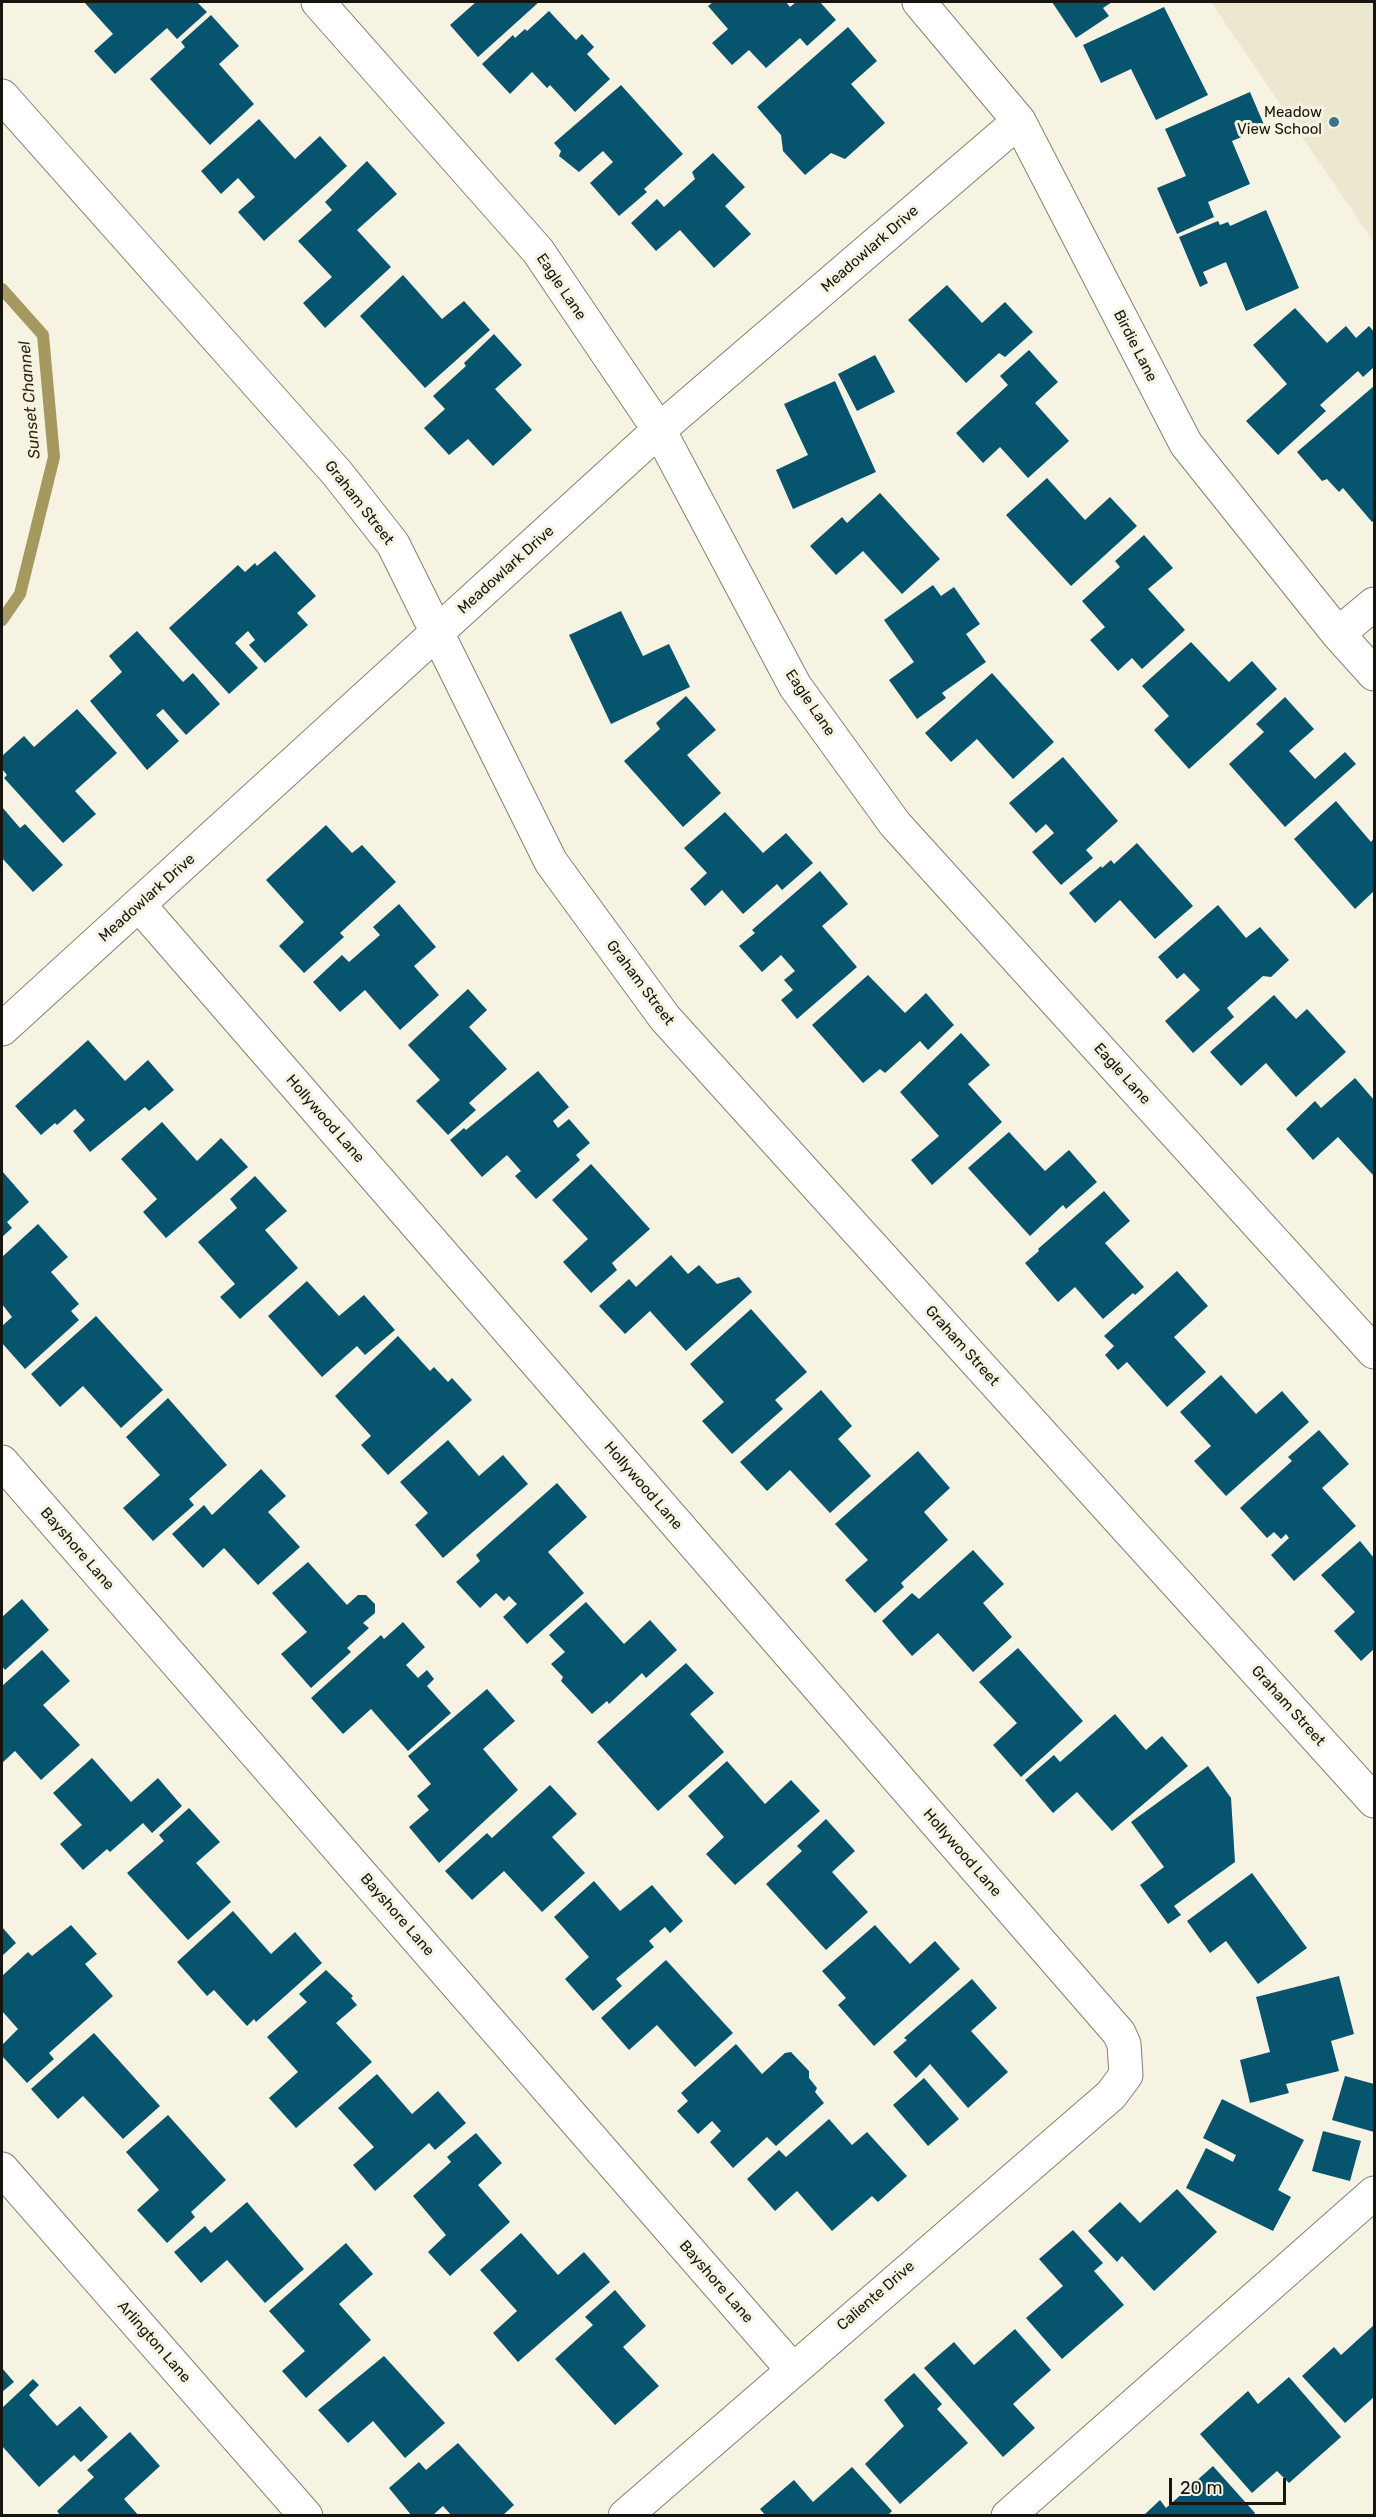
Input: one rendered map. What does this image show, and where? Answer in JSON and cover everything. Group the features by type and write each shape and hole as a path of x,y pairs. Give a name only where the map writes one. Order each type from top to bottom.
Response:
{"street":[{"name":"Eagle Lane","path":"318,2 538,251 659,430 795,686 895,824 1374,1352"},
{"name":"Birdie Lane","path":"919,2 1019,121 1186,444 1338,634 1374,674"},
{"name":"Graham Street","path":"2,96 337,473 393,544 551,862 665,1018 1374,1801"},
{"name":"Meadowlark Drive","path":"2,1029 140,906 659,430 1019,121"},
{"path":"1338,634 1374,604"},
{"name":"Hollywood Lane","path":"140,906 1119,2033 1125,2054 1126,2075"},
{"name":"Bayshore Lane","path":"2,1462 792,2369"},
{"name":"Caliente Drive","path":"625,2516 1111,2095 1126,2075"},
{"name":"Arlington Lane","path":"2,2169 306,2516"},
{"path":"1008,2516 1374,2193"}],"shaded area":[{"name":"Meadow View School","path":"1211,2 1374,2 1374,243"}],"building":[{"path":"84,2 197,2 207,12 177,39 167,28 115,74 94,51 113,34"},
{"path":"476,2 539,2 478,57 450,25"},
{"path":"713,2 786,2 790,7 796,2 820,2 836,20 807,46 800,38 766,68 749,50 732,65 712,43 728,29 708,6"},
{"path":"1052,2 1112,2 1103,8 1109,16 1076,38"},
{"path":"1164,7 1208,95 1156,120 1131,69 1101,83 1083,45"},
{"path":"549,11 576,40 582,34 594,47 587,54 610,79 575,112 550,85 547,88 532,72 510,94 482,64 513,35 515,38 525,29 527,31"},
{"path":"211,15 239,46 219,64 254,104 210,145 150,79 185,47 181,42"},
{"path":"848,27 877,61 851,84 885,123 845,159 831,153 805,175 783,151 781,135 757,107"},
{"path":"621,85 683,154 644,189 647,192 619,216 590,183 613,162 603,151 579,172 559,156 561,151 554,143"},
{"path":"1250,92 1265,127 1232,141 1250,184 1208,202 1214,217 1177,234 1157,188 1186,176 1165,129"},
{"path":"259,119 295,159 320,136 347,166 264,241 238,212 255,197 238,178 221,194 201,171"},
{"path":"713,153 745,187 725,206 751,234 714,268 680,230 656,251 631,223 657,199 664,207 695,179 692,172"},
{"path":"367,161 397,194 357,230 391,267 325,328 303,303 332,277 298,241 332,210 325,202"},
{"path":"1266,210 1299,288 1246,311 1226,262 1203,272 1208,283 1200,287 1179,237 1218,221 1220,225 1228,222 1230,226"},
{"path":"403,275 442,319 464,301 490,330 425,388 360,316"},
{"path":"947,285 982,323 1005,302 1033,332 1005,357 999,353 966,383 908,320"},
{"path":"1295,308 1327,343 1346,326 1356,338 1369,326 1374,332 1374,367 1363,377 1358,371 1320,405 1326,411 1278,455 1246,421 1287,384 1253,345"},
{"path":"494,334 522,365 495,389 532,430 493,466 468,439 449,455 424,428 445,409 433,396 466,366 464,363"},
{"path":"1029,350 1058,382 1035,403 1069,441 1028,478 1000,447 983,463 956,433 1008,385 1000,376"},
{"path":"875,355 895,392 857,411 838,374"},
{"path":"835,381 876,472 793,509 776,470 808,455 784,404"},
{"path":"1374,386 1374,520 1372,522 1343,488 1339,492 1327,479 1322,481 1297,452"},
{"path":"1047,478 1085,520 1110,497 1137,526 1071,586 1006,515"},
{"path":"880,493 940,559 902,594 863,551 836,575 810,546 842,517 847,523"},
{"path":"1144,535 1173,568 1148,589 1185,630 1142,669 1132,658 1118,671 1090,640 1105,627 1082,601 1120,567 1115,561"},
{"path":"275,551 316,596 297,613 308,625 265,663 249,645 255,640 248,631 235,643 258,668 229,694 169,628 238,565 245,572 255,563 257,566"},
{"path":"933,585 941,596 954,587 980,624 966,634 986,662 942,693 946,698 917,719 889,680 914,662 884,620"},
{"path":"621,611 643,656 669,644 690,687 611,724 569,635"},
{"path":"137,631 183,682 193,673 220,704 186,735 163,709 156,715 179,741 147,770 90,701 122,672 109,656"},
{"path":"1191,642 1229,682 1252,661 1277,689 1189,769 1154,730 1169,716 1142,686"},
{"path":"992,673 1054,742 1013,779 977,739 951,762 925,733"},
{"path":"686,696 716,730 687,755 721,793 683,827 624,761 660,729 656,723"},
{"path":"1285,697 1314,729 1289,751 1315,779 1345,752 1356,764 1285,827 1229,764 1264,732 1256,724"},
{"path":"77,709 117,753 75,791 96,814 63,843 4,778 7,775 2,769 2,756 24,736 34,747"},
{"path":"1063,757 1118,821 1086,850 1093,858 1061,885 1032,852 1054,833 1046,824 1036,833 1009,803"},
{"path":"1336,801 1371,842 1374,838 1374,891 1355,909 1294,839"},
{"path":"2,807 20,828 25,824 63,865 33,892 2,858"},
{"path":"725,812 763,853 786,833 813,863 782,890 777,884 743,914 722,890 705,906 690,889 707,873 684,848"},
{"path":"326,825 352,853 362,845 396,882 340,933 344,937 304,973 279,946 304,922 266,880"},
{"path":"1137,843 1193,906 1155,939 1120,900 1095,923 1069,893 1101,866 1102,868 1111,860 1114,864"},
{"path":"820,871 848,904 822,926 857,967 797,1019 781,1000 793,990 784,980 795,971 781,955 762,972 739,946 755,933 752,930"},
{"path":"399,904 436,947 414,966 439,995 400,1030 365,990 340,1012 313,982 342,955 349,962 380,935 373,927"},
{"path":"1218,905 1246,938 1260,927 1289,960 1271,977 1263,976 1227,1008 1234,1017 1193,1053 1165,1021 1200,990 1184,973 1177,979 1158,957"},
{"path":"868,975 905,1013 926,993 954,1025 928,1050 920,1041 885,1073 880,1069 863,1083 812,1025"},
{"path":"468,989 487,1010 469,1027 507,1069 469,1103 476,1110 448,1135 416,1101 440,1080 408,1045"},
{"path":"1274,995 1296,1019 1307,1009 1346,1052 1296,1097 1266,1063 1241,1086 1210,1052"},
{"path":"961,1033 990,1065 968,1084 1002,1122 932,1185 911,1160 939,1136 900,1092"},
{"path":"88,1040 125,1081 148,1060 174,1090 149,1111 145,1107 90,1152 73,1131 85,1120 75,1109 41,1135 15,1106"},
{"path":"538,1071 569,1107 553,1121 558,1128 569,1119 590,1143 576,1155 580,1160 536,1199 515,1176 521,1171 507,1155 482,1177 450,1140 464,1128 466,1130"},
{"path":"1355,1078 1374,1100 1373,1175 1338,1137 1313,1160 1286,1129 1315,1101 1321,1108"},
{"path":"162,1122 197,1161 221,1138 248,1167 166,1238 143,1212 157,1199 121,1159"},
{"path":"1009,1132 1045,1171 1069,1150 1097,1182 1066,1209 1063,1205 1030,1236 968,1168"},
{"path":"591,1164 650,1229 612,1263 617,1270 591,1293 563,1262 588,1239 552,1200"},
{"path":"2,1171 29,1202 7,1222 12,1228 2,1237"},
{"path":"255,1176 287,1211 265,1230 298,1268 240,1319 220,1297 235,1284 198,1242 237,1208 230,1199"},
{"path":"1104,1191 1130,1221 1105,1243 1144,1287 1135,1295 1133,1293 1103,1319 1075,1287 1058,1302 1025,1263"},
{"path":"38,1224 68,1257 51,1272 79,1304 71,1311 79,1320 25,1369 2,1343 2,1326 12,1317 2,1304 2,1257"},
{"path":"671,1255 688,1274 699,1265 717,1284 739,1277 752,1292 686,1351 650,1311 625,1334 599,1306 629,1279 636,1287"},
{"path":"1177,1271 1208,1306 1174,1337 1206,1372 1167,1407 1127,1362 1118,1370 1105,1355 1114,1346 1104,1336"},
{"path":"307,1281 339,1316 364,1295 395,1330 365,1355 357,1346 322,1377 268,1316"},
{"path":"751,1309 807,1372 775,1400 783,1409 732,1454 702,1421 724,1402 690,1364"},
{"path":"96,1316 163,1390 121,1428 83,1386 60,1407 31,1374"},
{"path":"398,1336 430,1371 434,1367 448,1382 452,1378 472,1400 388,1475 361,1445 371,1436 335,1396"},
{"path":"1221,1375 1256,1414 1282,1391 1309,1422 1226,1496 1194,1461 1211,1446 1180,1412"},
{"path":"821,1390 852,1426 838,1439 871,1476 830,1513 790,1470 767,1491 740,1462"},
{"path":"168,1398 227,1465 189,1499 194,1505 153,1541 123,1508 160,1475 126,1437"},
{"path":"1319,1430 1349,1464 1322,1488 1356,1526 1294,1581 1271,1555 1289,1538 1286,1534 1281,1539 1274,1532 1267,1538 1240,1508 1292,1461 1288,1457"},
{"path":"448,1440 479,1476 503,1455 528,1484 443,1558 415,1525 428,1513 400,1482"},
{"path":"918,1451 950,1488 924,1512 948,1540 901,1583 904,1587 875,1613 845,1580 868,1560 835,1524"},
{"path":"261,1469 286,1496 268,1512 300,1547 258,1585 224,1548 203,1568 172,1534 204,1505 212,1515"},
{"path":"557,1483 587,1517 548,1552 584,1593 527,1644 503,1617 517,1604 509,1596 504,1601 496,1593 480,1608 456,1582 480,1561 476,1555"},
{"path":"1360,1541 1374,1558 1374,1649 1361,1661 1334,1631 1355,1612 1321,1575"},
{"path":"973,1550 1004,1584 983,1603 1012,1637 973,1672 938,1633 912,1656 882,1621 912,1593 919,1599"},
{"path":"308,1562 347,1605 358,1595 366,1595 375,1604 375,1613 363,1623 369,1628 347,1648 351,1652 311,1688 281,1654 307,1632 272,1593"},
{"path":"22,1599 49,1630 5,1670 2,1666 2,1617"},
{"path":"586,1602 624,1644 650,1620 677,1650 646,1678 642,1673 609,1704 607,1701 592,1714 561,1681 563,1677 551,1664 565,1652 549,1635"},
{"path":"403,1622 425,1647 406,1665 418,1678 427,1670 434,1679 427,1686 451,1713 408,1751 371,1709 343,1734 311,1698 381,1635 384,1639"},
{"path":"1018,1648 1083,1721 1021,1777 993,1745 1017,1723 979,1682"},
{"path":"42,1650 70,1681 43,1705 80,1745 41,1780 15,1751 2,1763 2,1686"},
{"path":"686,1663 714,1693 690,1714 724,1752 658,1811 597,1742"},
{"path":"487,1689 515,1721 483,1749 518,1790 439,1863 409,1827 429,1810 417,1796 431,1784 408,1756"},
{"path":"1115,1714 1146,1750 1162,1736 1188,1766 1112,1831 1077,1792 1053,1813 1025,1780 1054,1755 1060,1762"},
{"path":"92,1758 131,1802 158,1778 182,1806 152,1833 143,1823 110,1852 107,1849 83,1870 60,1844 82,1825 53,1793"},
{"path":"727,1761 765,1804 791,1780 820,1811 735,1885 706,1854 724,1837 688,1796"},
{"path":"1208,1766 1231,1798 1235,1862 1174,1906 1181,1915 1168,1924 1140,1885 1164,1867 1131,1822"},
{"path":"550,1785 577,1814 552,1837 585,1873 542,1912 504,1871 472,1900 445,1871 487,1833 492,1838"},
{"path":"189,1808 220,1842 196,1863 231,1902 188,1940 127,1873 164,1841 159,1835"},
{"path":"826,1819 855,1851 832,1872 868,1912 826,1950 766,1884 802,1851 797,1846"},
{"path":"1252,1873 1307,1948 1258,1984 1226,1941 1210,1953 1187,1921"},
{"path":"594,1881 620,1911 652,1885 683,1921 670,1933 665,1927 649,1941 654,1947 616,1979 622,1986 593,2011 565,1979 589,1957 554,1917"},
{"path":"233,1911 271,1954 295,1932 322,1963 256,2022 254,2019 247,2026 214,1990 207,1996 177,1962"},
{"path":"71,1925 97,1954 85,1964 113,1996 49,2053 54,2059 27,2083 2,2056 2,2045 18,2029 2,2011 2,1976 28,1952 32,1956"},
{"path":"875,1925 910,1964 935,1941 960,1969 874,2046 838,2005 846,1998 822,1971"},
{"path":"2,1927 16,1943 2,1956"},
{"path":"666,1960 733,2033 695,2067 657,2025 629,2050 601,2018"},
{"path":"326,1970 353,1996 351,1998 357,2005 336,2023 372,2062 296,2128 269,2098 298,2072 267,2037 307,2002 299,1994"},
{"path":"1339,1976 1354,2034 1331,2041 1339,2071 1286,2084 1289,2093 1250,2103 1240,2060 1270,2052 1256,1997"},
{"path":"972,1979 997,2008 971,2031 1008,2072 968,2108 930,2064 916,2078 893,2052 907,2040 904,2038"},
{"path":"94,2033 160,2106 123,2139 83,2096 58,2119 31,2089"},
{"path":"736,2044 762,2074 785,2053 791,2052 809,2071 809,2078 817,2088 815,2092 824,2103 776,2146 767,2137 733,2168 710,2142 721,2131 712,2121 698,2134 677,2111 688,2101 681,2093"},
{"path":"377,2074 412,2114 438,2091 466,2123 435,2150 429,2143 375,2191 353,2165 374,2147 338,2108"},
{"path":"1345,2076 1374,2084 1374,2132 1332,2120"},
{"path":"924,2078 959,2119 928,2146 893,2105"},
{"path":"1222,2099 1304,2140 1278,2190 1291,2197 1273,2231 1186,2188 1206,2148 1233,2162 1236,2155 1203,2138"},
{"path":"168,2115 226,2180 191,2212 195,2217 167,2243 137,2210 159,2190 126,2152"},
{"path":"829,2119 852,2145 867,2132 907,2176 878,2202 872,2196 832,2231 797,2191 775,2211 747,2179 779,2150 786,2157"},
{"path":"1323,2131 1361,2141 1350,2181 1312,2171"},
{"path":"476,2133 502,2163 478,2185 510,2222 450,2276 428,2252 446,2235 413,2196 451,2162 447,2157"},
{"path":"1177,2189 1217,2232 1154,2291 1122,2256 1117,2262 1088,2231 1120,2202 1140,2223"},
{"path":"247,2202 304,2269 265,2303 227,2260 201,2283 174,2252 205,2226 211,2233"},
{"path":"1073,2230 1103,2263 1094,2271 1124,2305 1062,2359 1026,2318 1063,2286 1039,2259"},
{"path":"521,2233 558,2275 584,2252 610,2282 518,2362 493,2333 517,2311 480,2270"},
{"path":"346,2243 373,2274 339,2304 371,2340 306,2398 282,2371 305,2351 269,2311"},
{"path":"615,2290 646,2326 623,2347 659,2386 615,2425 555,2359 593,2325 585,2317"},
{"path":"1374,2325 1374,2397 1345,2423 1302,2376 1334,2347 1341,2355"},
{"path":"1015,2329 1051,2370 1013,2404 1035,2428 1003,2457 924,2368 954,2342 974,2365"},
{"path":"384,2356 445,2423 405,2458 373,2421 348,2443 318,2410"},
{"path":"2,2368 14,2382 2,2392"},
{"path":"914,2373 942,2404 937,2409 968,2443 900,2504 865,2464 904,2426 884,2400"},
{"path":"1289,2377 1341,2437 1289,2483 1277,2471 1252,2493 1200,2434 1248,2391 1258,2404"},
{"path":"33,2379 39,2385 29,2395 57,2426 80,2406 108,2437 81,2462 74,2455 39,2487 2,2446 2,2408"},
{"path":"130,2432 160,2466 124,2499 139,2516 61,2516 57,2511 94,2477 87,2470"},
{"path":"458,2443 514,2505 502,2516 452,2516 443,2506 432,2516 412,2516 389,2488 419,2462 426,2470"},
{"path":"1213,2466 1255,2513 1253,2516 1143,2516 1160,2500 1166,2508"},
{"path":"852,2467 892,2511 887,2516 766,2516 760,2509 794,2480 813,2502"}],"waterway":[{"name":"Sunset Channel","path":"2,289 43,335 54,457 20,594 2,620"}],"place":[{"name":"Meadow View School","path":"1334,122"}]}
